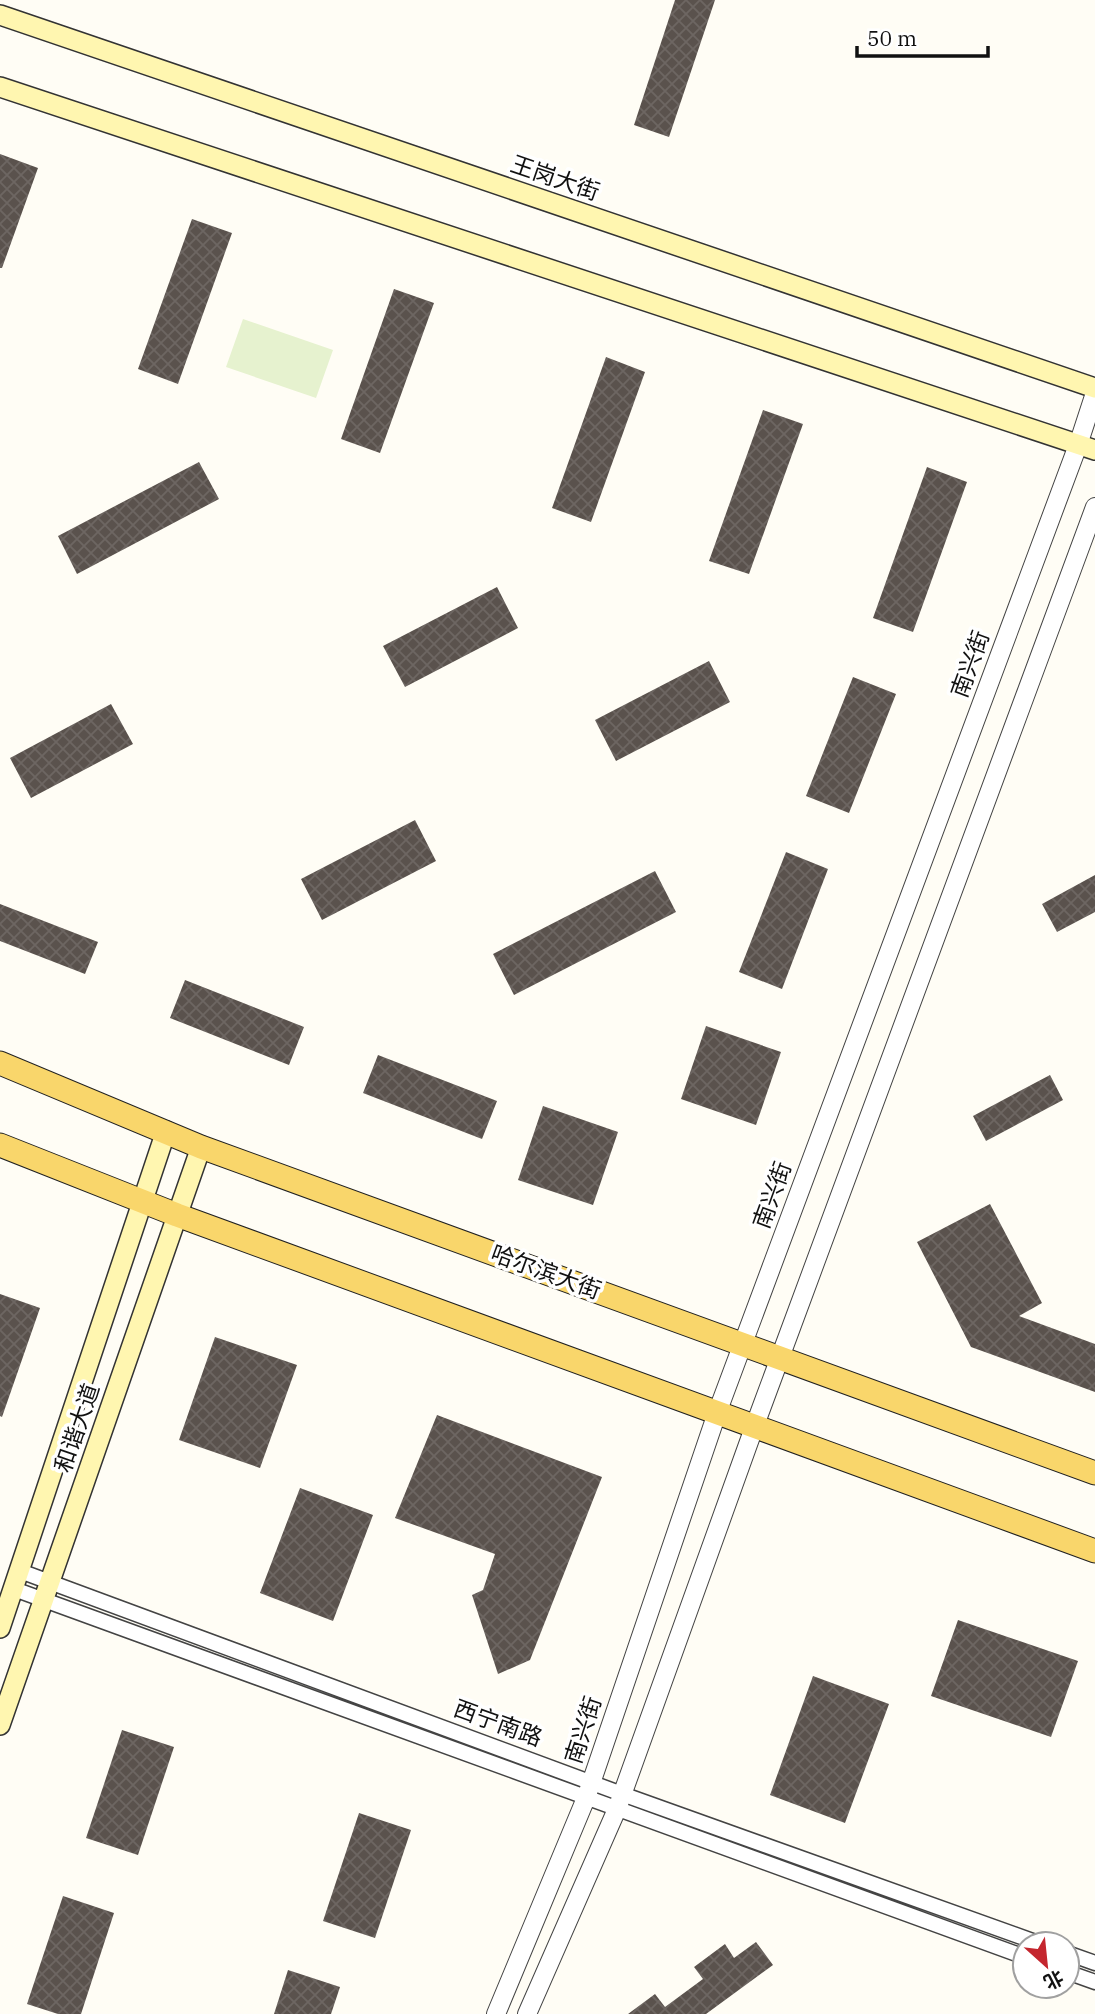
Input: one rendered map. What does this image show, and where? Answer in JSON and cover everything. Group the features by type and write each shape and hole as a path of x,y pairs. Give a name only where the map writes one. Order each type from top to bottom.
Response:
{"main road":[{"name":"王岗大街","path":"0,15 1095,390"},
{"path":"0,87 1086,447"},
{"name":"哈尔滨大街","path":"0,1063 201,1147 1095,1474"},
{"name":"和谐大道","path":"0,1628 166,1131"},
{"path":"0,1145 177,1215 1095,1551"},
{"name":"和谐大道","path":"0,1725 201,1147"}],"street":[{"name":"南兴街","path":"496,2014 589,1790 717,1413 1086,447 1095,390"},
{"path":"527,2014 620,1801 755,1425 1095,507"},
{"name":"西宁南路","path":"17,1580 589,1790 1011,1934"},
{"name":"西宁南路","path":"620,1801 1011,1952"}],"green space":[{"path":"243,319 333,350 316,398 226,367"}],"building":[{"path":"675,0 715,0 669,137 634,125"},
{"path":"0,154 38,168 2,268 0,268"},
{"path":"192,219 232,233 178,384 138,369"},
{"path":"394,289 434,303 380,453 341,439"},
{"path":"606,357 645,372 591,522 552,508"},
{"path":"763,410 803,424 749,574 709,561"},
{"path":"199,462 219,499 77,574 58,536"},
{"path":"927,467 967,482 913,632 873,618"},
{"path":"497,587 518,628 405,687 383,646"},
{"path":"709,661 730,702 616,761 595,720"},
{"path":"853,677 896,694 849,813 806,796"},
{"path":"111,704 133,744 31,798 10,758"},
{"path":"415,820 436,861 322,920 301,879"},
{"path":"786,852 828,869 782,989 739,972"},
{"path":"655,871 676,912 514,995 493,954"},
{"path":"1095,875 1095,912 1057,932 1042,904"},
{"path":"0,904 98,942 85,974 0,941"},
{"path":"185,980 304,1027 289,1065 170,1018"},
{"path":"706,1026 781,1052 756,1125 681,1099"},
{"path":"378,1055 497,1101 482,1139 363,1093"},
{"path":"1050,1075 1063,1100 986,1141 973,1116"},
{"path":"543,1106 618,1132 593,1205 518,1180"},
{"path":"990,1204 1042,1303 1019,1316 1095,1344 1095,1392 971,1347 917,1242"},
{"path":"0,1294 40,1308 2,1417 0,1416"},
{"path":"215,1337 297,1365 260,1468 179,1440"},
{"path":"437,1415 602,1477 530,1660 498,1674 472,1595 483,1590 495,1554 395,1518"},
{"path":"300,1488 373,1515 333,1621 260,1593"},
{"path":"958,1620 1078,1661 1051,1737 931,1696"},
{"path":"813,1676 889,1704 845,1823 770,1795"},
{"path":"122,1730 174,1747 138,1855 86,1838"},
{"path":"359,1813 411,1830 375,1938 323,1921"},
{"path":"63,1896 114,1913 81,2014 58,2014 27,2004"},
{"path":"756,1942 773,1965 706,2014 628,2014 655,1994 665,2007 703,1979 694,1967 725,1944 734,1958"},
{"path":"288,1970 340,1987 331,2014 274,2014"}]}
